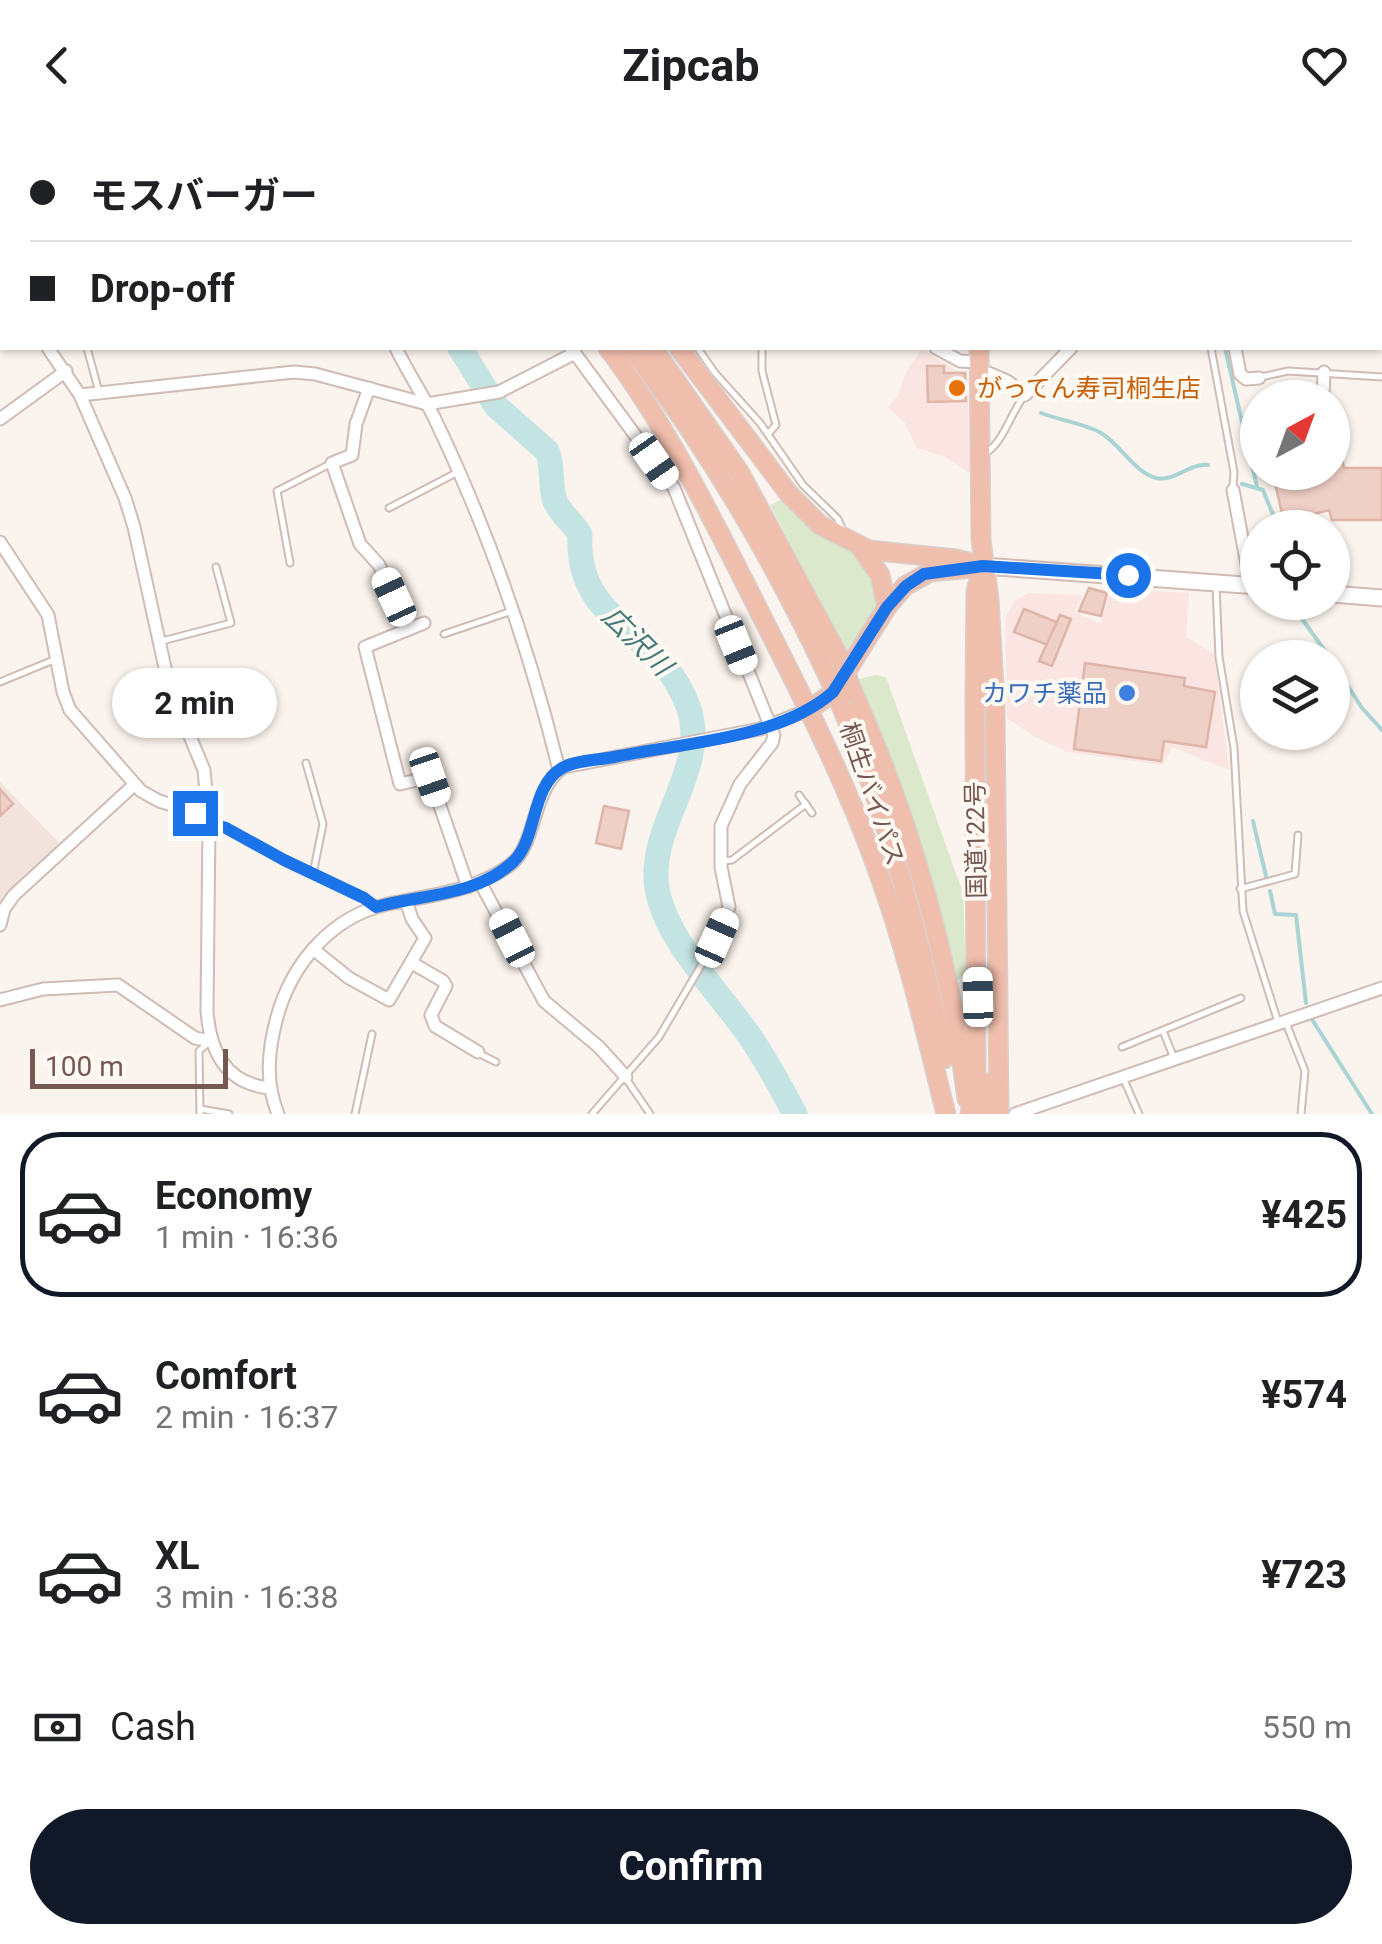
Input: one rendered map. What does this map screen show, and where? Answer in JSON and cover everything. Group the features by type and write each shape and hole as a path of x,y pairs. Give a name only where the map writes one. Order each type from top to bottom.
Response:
{"highway":[{"path":"609,350 705,505 847,792 888,898 949,1114"},
{"name":"桐生バイパス","path":"632,350 742,508 793,601 842,708 940,989 949,1114"},
{"name":"桐生バイパス","path":"654,350 740,472 840,659 902,816 970,1114"},
{"path":"690,351 796,503 820,525 852,543 908,556 956,559 983,566"},
{"name":"国道122号","path":"979,359 983,566 990,599 994,704 1000,1114"},
{"path":"852,543 880,575 887,607"},
{"path":"808,710 833,692 887,607 906,586 924,574 983,566"},
{"name":"国道122号","path":"970,1114 976,1075 978,997 976,591 983,566"},
{"path":"985,1114 994,1021 999,1008"}],"main road":[{"path":"983,566 1240,585"},
{"path":"1350,595 1382,598"}],"street":[{"path":"50,350 80,395 125,498 174,703 204,770 209,819 210,1041 217,1058 233,1076 269,1088"},
{"path":"397,350 459,472 514,611 528,648 559,770"},
{"path":"80,395 294,372 316,374 427,404 499,392 573,350 674,488 774,740 740,784 721,826 721,862 729,907 707,955"},
{"path":"940,350 960,361 979,359 1025,395 1069,350"},
{"path":"1234,350 1240,374 1246,379 1259,378"},
{"path":"0,420 66,372"},
{"path":"1324,372 1324,380"},
{"path":"369,388 356,424 355,450 352,456 332,463 360,544 379,566 409,629"},
{"path":"1233,490 1240,527"},
{"path":"0,542 48,615 70,710 134,785 160,801 209,819"},
{"path":"424,623 365,647 400,784 430,777 474,884 544,1001 599,1047 626,1077"},
{"path":"278,1114 269,1088 270,1048 278,1012 299,968 337,926 376,907 444,895 474,884 516,859 543,794 559,770 770,726 808,710"},
{"path":"0,924 4,909 14,896 134,785"},
{"path":"313,949 349,978 389,1000 426,936 412,919 406,901"},
{"path":"412,963 446,986 430,1014 435,1026 478,1052"},
{"path":"0,1000 43,989 118,985 195,1038 210,1041"},
{"path":"1015,1114 1382,988"}],"lane":[{"path":"88,350 98,392"},
{"path":"762,350 762,371 776,425 768,434"},
{"path":"1211,350 1234,472 1233,490"},
{"path":"690,351 768,434 803,485 838,519 852,543"},
{"path":"1259,378 1280,372 1382,378"},
{"path":"979,454 994,448 1008,418 1025,395"},
{"path":"290,563 277,491 332,463"},
{"path":"389,508 459,472"},
{"path":"159,642 232,623 216,567"},
{"path":"1216,583 1219,657 1234,748 1245,927 1304,1071 1301,1114"},
{"path":"444,634 514,611"},
{"path":"0,682 56,659"},
{"path":"306,763 323,824 313,874"},
{"path":"799,795 812,814"},
{"path":"721,862 732,860 806,804"},
{"path":"209,819 376,907"},
{"path":"1240,889 1296,874 1298,835"},
{"path":"592,1114 668,1024 707,955"},
{"path":"1122,1048 1242,998"},
{"path":"1163,1031 1174,1058"},
{"path":"355,1114 372,1034"},
{"path":"210,1041 199,1051 200,1112 229,1114"},
{"path":"478,1052 496,1062"},
{"path":"1122,1076 1139,1114"},
{"path":"626,1077 650,1114"}],"shaded area":[{"path":"924,350 956,370 967,372 971,474 943,456 917,448 905,423 888,407 898,396 907,370"},
{"path":"1111,588 1189,593 1186,637 1214,654 1229,770 1172,747 1163,765 1068,752 1007,718 1005,618 1014,601 1029,593 1083,595 1074,612 1100,623"},
{"path":"0,782 60,844 0,902"}],"green space":[{"path":"785,498 846,544 871,574 876,606 847,653 770,505"},
{"path":"886,677 963,893 966,972 955,983 859,679"}],"building":[{"path":"927,366 944,366 944,373 965,373 966,401 928,402"},
{"path":"1350,468 1382,468 1382,520 1350,520 1350,510 1281,510 1277,490 1350,490"},
{"path":"1089,588 1107,593 1101,616 1079,611"},
{"path":"1024,609 1059,623 1050,646 1014,632"},
{"path":"1060,615 1071,619 1052,666 1039,661"},
{"path":"1085,663 1185,678 1184,686 1215,692 1206,747 1164,741 1161,761 1074,749"},
{"path":"0,789 13,804 0,816"},
{"path":"604,806 629,811 621,849 596,843"}],"waterway":[{"name":"広沢川","path":"461,350 496,406 547,451 555,501 580,535 582,565 591,589 605,609 660,660 689,709 691,751 657,857 660,900 680,943 753,1041 795,1114"},
{"path":"1225,350 1240,413"},
{"path":"1041,413 1101,433 1141,470 1156,478 1208,465"},
{"path":"1263,490 1271,510"},
{"path":"1303,620 1317,640"},
{"path":"1350,689 1382,730"},
{"path":"1253,821 1266,876"},
{"path":"1270,891 1275,914 1296,915 1306,1003"},
{"path":"1313,1021 1372,1114"}],"place":[{"name":"がってん寿司桐生店","path":"957,388"},
{"name":"カワチ薬品","path":"1127,693"}],"route":[{"path":"195,813 208,816 209,823 226,828 376,907 444,895 480,882 516,859 543,794 564,767 760,729 824,701 887,607 906,586 924,574 983,566 1128,575"}]}
